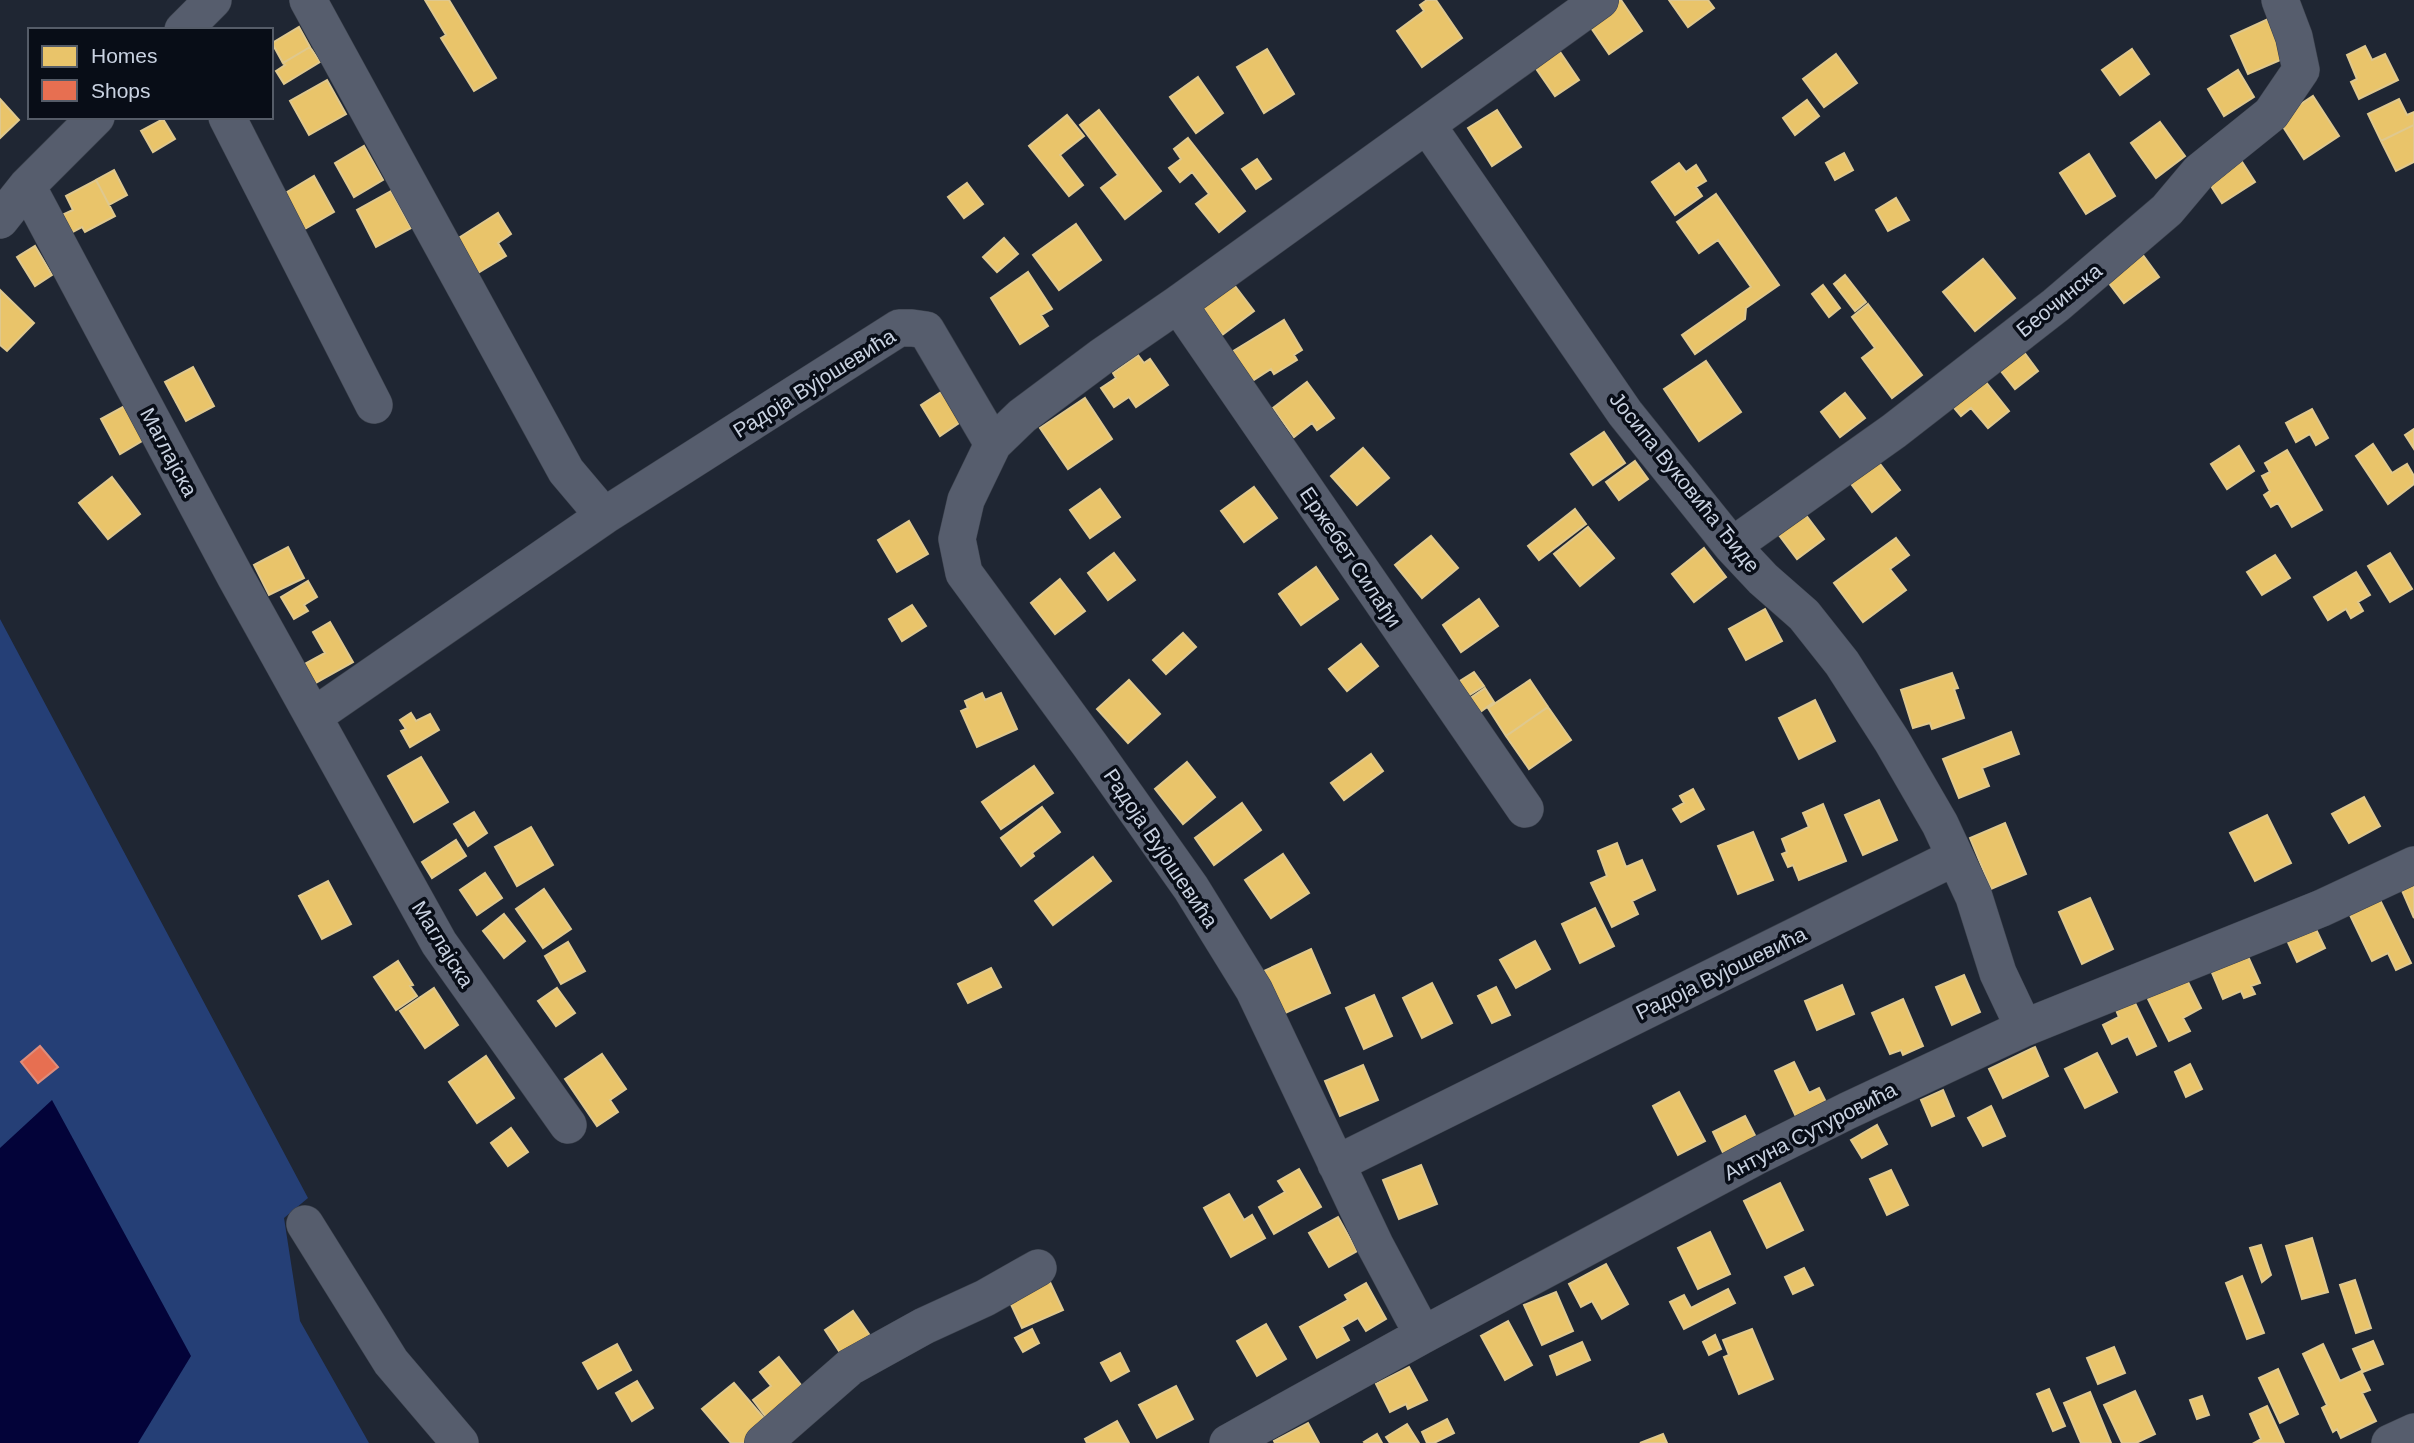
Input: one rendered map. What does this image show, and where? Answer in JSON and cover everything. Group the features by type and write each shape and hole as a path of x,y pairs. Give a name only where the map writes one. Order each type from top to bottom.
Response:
{"street":[{"path":"185,28 213,0"},
{"path":"308,0 566,471 604,516 314,716"},
{"path":"993,444 1032,408 1101,357 1600,0"},
{"name":"Беочинска","path":"1732,546 1894,430 2056,305 2167,210 2199,173 2271,114 2301,70 2294,37 2280,0"},
{"path":"0,220 27,186 94,119"},
{"path":"228,119 374,405"},
{"name":"Јосипа Вуковића Ђиде","path":"1427,124 1625,413 1732,546 1763,579 1804,615 1842,663 1892,741 1940,824 1974,897 1998,973 2024,1028"},
{"name":"Маглајска","path":"27,186 235,576 439,943 568,1125"},
{"name":"Ержебет Силађи","path":"1178,304 1525,809"},
{"name":"Радоја Вујошевића","path":"604,516 899,328 926,330 993,444 966,500 957,539 964,573 1090,744 1191,888 1254,990 1375,1245 1423,1335"},
{"name":"Радоја Вујошевића","path":"1336,1164 1955,858"},
{"name":"Антуна Сутуровића","path":"1227,1443 1768,1150 1847,1111 2024,1028 2322,908 2414,865"},
{"path":"306,1224 391,1362 460,1443"},
{"path":"763,1443 850,1367 1038,1268"},
{"path":"2390,1443 2414,1432"}],"shaded area":[{"path":"0,619 308,1198 284,1218 300,1321 369,1443 0,1443"},
{"path":"52,1100 191,1356 138,1443 0,1443 0,1148"}],"building: Homes":[{"path":"425,0 449,0 496,78 474,91 441,38 446,35"},
{"path":"1427,0 1436,0 1462,38 1422,67 1397,31 1424,11 1420,5"},
{"path":"1612,0 1621,0 1642,31 1609,54 1585,19"},
{"path":"1669,0 1708,0 1714,8 1688,27"},
{"path":"2268,19 2285,58 2248,74 2231,36"},
{"path":"299,27 310,47 283,63 273,42"},
{"path":"1552,40 1579,80 1555,96 1528,57"},
{"path":"2365,46 2372,60 2385,54 2398,80 2359,99 2351,82 2357,79 2347,55"},
{"path":"310,47 320,62 284,84 276,71 285,65 283,63"},
{"path":"1267,49 1294,94 1264,113 1237,67"},
{"path":"2132,49 2149,74 2120,95 2102,70"},
{"path":"1836,54 1857,83 1824,107 1803,79"},
{"path":"2238,70 2254,97 2224,116 2208,89"},
{"path":"1198,77 1223,113 1196,133 1170,97"},
{"path":"327,80 346,114 309,135 290,101"},
{"path":"2313,96 2339,136 2304,159 2278,119"},
{"path":"0,99 19,120 0,138"},
{"path":"2399,99 2407,115 2414,112 2414,125 2381,141 2368,114"},
{"path":"1807,100 1819,116 1795,135 1783,118"},
{"path":"1099,110 1161,191 1125,219 1101,188 1118,175 1080,125"},
{"path":"1497,110 1521,147 1492,166 1468,128"},
{"path":"1067,115 1084,136 1060,155 1083,185 1069,196 1029,146"},
{"path":"163,119 175,139 153,152 141,131"},
{"path":"2160,122 2185,156 2156,178 2131,143"},
{"path":"2414,125 2414,162 2396,171 2381,141"},
{"path":"1188,138 1245,211 1219,232 1196,204 1209,194 1192,172 1180,182 1169,168 1181,159 1174,149"},
{"path":"364,146 383,180 354,197 335,163"},
{"path":"1844,153 1853,170 1835,180 1826,163"},
{"path":"2089,154 2115,196 2086,214 2060,173"},
{"path":"2237,154 2255,182 2222,203 2204,175"},
{"path":"1257,159 1271,179 1256,189 1242,169"},
{"path":"1679,163 1686,172 1696,165 1706,181 1696,187 1702,196 1675,215 1652,182"},
{"path":"114,170 127,195 109,205 96,180"},
{"path":"314,176 334,212 298,233 277,198"},
{"path":"96,180 115,216 85,232 82,227 71,233 62,215 73,210 66,196"},
{"path":"967,183 983,204 964,218 948,197"},
{"path":"391,191 411,228 376,247 357,210"},
{"path":"1716,194 1779,285 1746,308 1745,319 1695,354 1682,335 1751,287 1718,240 1699,253 1677,222"},
{"path":"1896,198 1909,220 1888,231 1876,210"},
{"path":"498,213 511,234 498,243 506,256 478,273 457,239"},
{"path":"1076,224 1101,260 1059,290 1033,255"},
{"path":"1004,238 1018,254 997,272 983,257"},
{"path":"35,246 52,275 35,286 17,257"},
{"path":"2137,247 2159,277 2124,303 2102,274"},
{"path":"1983,259 2015,298 1975,331 1943,292"},
{"path":"1028,272 1052,309 1041,315 1048,326 1020,344 991,298"},
{"path":"1845,275 1866,302 1855,311 1834,284"},
{"path":"1232,282 1254,311 1222,335 1200,305"},
{"path":"1823,285 1840,308 1829,317 1812,294"},
{"path":"0,290 34,323 7,351 0,345"},
{"path":"1868,304 1922,375 1892,398 1862,358 1875,348 1852,317"},
{"path":"1284,320 1302,350 1294,355 1297,360 1274,374 1271,369 1249,383 1230,353"},
{"path":"2021,348 2038,371 2015,389 1997,366"},
{"path":"1138,355 1144,363 1150,359 1168,385 1136,407 1129,397 1114,407 1101,388 1116,378 1113,373"},
{"path":"1706,361 1741,412 1699,441 1664,389"},
{"path":"193,367 214,406 186,421 165,382"},
{"path":"1982,377 2009,411 1988,428 1971,408 1961,416 1949,402"},
{"path":"1307,382 1334,418 1317,430 1312,423 1294,437 1273,408"},
{"path":"946,389 965,419 940,436 921,405"},
{"path":"1845,393 1865,418 1840,437 1821,412"},
{"path":"1085,398 1112,439 1068,469 1040,428"},
{"path":"130,403 149,437 120,454 101,419"},
{"path":"2312,409 2328,438 2316,445 2310,434 2296,442 2286,423"},
{"path":"2414,429 2414,449 2405,435"},
{"path":"1604,432 1625,463 1593,485 1571,454"},
{"path":"2373,444 2392,473 2407,464 2414,476 2414,484 2388,504 2356,456"},
{"path":"2239,446 2254,471 2227,489 2211,464"},
{"path":"1363,448 1389,478 1357,505 1331,476"},
{"path":"2287,450 2322,510 2292,527 2278,503 2271,507 2264,495 2270,491 2262,476 2270,472 2265,463"},
{"path":"1871,452 1900,490 1872,512 1843,473"},
{"path":"1635,461 1648,479 1619,500 1606,482"},
{"path":"112,477 140,514 108,539 79,503"},
{"path":"1254,487 1277,518 1244,542 1221,511"},
{"path":"1100,489 1120,517 1090,538 1070,510"},
{"path":"1799,506 1824,539 1797,559 1772,526"},
{"path":"1575,509 1586,524 1539,560 1528,546"},
{"path":"909,521 928,554 897,572 878,540"},
{"path":"1588,527 1614,558 1580,586 1554,554"},
{"path":"1431,536 1458,568 1422,598 1395,565"},
{"path":"1896,538 1909,555 1890,569 1906,590 1863,622 1834,583"},
{"path":"288,547 304,578 269,595 254,565"},
{"path":"1704,548 1726,577 1694,602 1672,574"},
{"path":"1114,553 1135,580 1108,600 1088,573"},
{"path":"2390,553 2412,589 2390,602 2368,566"},
{"path":"2275,555 2290,578 2262,595 2247,572"},
{"path":"1316,567 1338,599 1301,625 1279,594"},
{"path":"2356,572 2370,595 2358,602 2363,611 2351,618 2346,609 2328,620 2314,597"},
{"path":"1060,579 1085,611 1055,634 1031,603"},
{"path":"308,581 317,597 304,605 308,611 294,619 281,597"},
{"path":"1479,599 1498,626 1461,652 1443,625"},
{"path":"912,605 926,626 902,641 889,619"},
{"path":"1765,609 1782,641 1746,660 1729,629"},
{"path":"330,622 353,662 314,684 303,665 325,653 313,632"},
{"path":"1183,633 1196,647 1166,674 1153,660"},
{"path":"1361,644 1378,666 1347,691 1329,669"},
{"path":"1474,672 1484,686 1465,698 1455,684"},
{"path":"1952,673 1958,688 1954,689 1964,718 1932,729 1930,723 1913,728 1901,690"},
{"path":"1129,680 1160,714 1128,743 1097,709"},
{"path":"1530,680 1548,707 1506,736 1488,708"},
{"path":"1485,688 1494,702 1476,715 1466,701"},
{"path":"982,693 985,700 1001,693 1017,729 977,747 961,711 968,708 965,701"},
{"path":"1815,700 1835,741 1799,759 1779,718"},
{"path":"1548,707 1571,740 1529,769 1506,736"},
{"path":"411,713 416,721 430,714 439,730 410,747 401,731 406,729 400,720"},
{"path":"2011,732 2019,754 1982,768 1989,786 1959,798 1943,759"},
{"path":"1371,754 1383,771 1344,800 1331,783"},
{"path":"421,757 448,802 414,822 388,776"},
{"path":"1187,762 1215,797 1183,824 1155,789"},
{"path":"1034,766 1053,793 1001,829 982,802"},
{"path":"1693,789 1704,809 1681,822 1673,809 1684,803 1680,796"},
{"path":"2364,797 2380,826 2349,843 2332,814"},
{"path":"1879,800 1897,840 1863,855 1845,815"},
{"path":"1242,803 1261,830 1214,865 1195,838"},
{"path":"1823,804 1846,861 1799,880 1793,865 1788,867 1782,854 1787,852 1782,839 1809,827 1803,813"},
{"path":"1042,807 1060,832 1032,853 1034,856 1021,866 1001,838"},
{"path":"474,812 487,833 468,846 454,824"},
{"path":"2267,815 2291,863 2255,881 2230,833"},
{"path":"2005,823 2026,874 1991,889 1970,838"},
{"path":"531,827 553,865 517,886 495,847"},
{"path":"1753,832 1773,880 1738,894 1718,846"},
{"path":"456,840 466,856 432,878 422,862"},
{"path":"1617,843 1626,867 1642,860 1655,890 1632,901 1638,914 1612,927 1591,883 1607,876 1598,851"},
{"path":"1283,854 1309,893 1271,918 1245,880"},
{"path":"1093,857 1111,881 1053,925 1035,901"},
{"path":"485,873 502,898 477,915 460,890"},
{"path":"2414,880 2414,918 2400,886"},
{"path":"328,881 351,924 322,939 299,896"},
{"path":"544,889 571,929 543,948 516,909"},
{"path":"2378,896 2411,963 2396,970 2388,953 2372,961 2348,911"},
{"path":"2090,898 2113,949 2082,964 2059,912"},
{"path":"1595,908 1614,946 1580,963 1562,924"},
{"path":"504,914 525,941 504,958 483,931"},
{"path":"2313,923 2325,948 2297,962 2285,936"},
{"path":"1535,941 1550,969 1516,988 1500,960"},
{"path":"568,942 585,971 561,984 545,956"},
{"path":"1311,949 1330,993 1283,1014 1264,971"},
{"path":"2246,952 2260,983 2251,986 2255,994 2244,998 2241,991 2223,999 2210,968"},
{"path":"398,961 417,996 396,1010 374,977"},
{"path":"991,968 1001,987 968,1003 958,984"},
{"path":"1964,975 1980,1012 1952,1025 1936,987"},
{"path":"2186,978 2201,1008 2183,1018 2190,1031 2169,1041 2147,997"},
{"path":"1432,983 1452,1023 1422,1038 1403,998"},
{"path":"1842,985 1854,1014 1817,1030 1805,1001"},
{"path":"1496,987 1510,1015 1492,1023 1478,996"},
{"path":"434,988 458,1025 425,1048 400,1011"},
{"path":"557,988 575,1013 556,1026 538,1001"},
{"path":"1374,995 1392,1036 1364,1049 1346,1008"},
{"path":"1903,999 1923,1046 1903,1055 1901,1050 1890,1054 1872,1013"},
{"path":"2134,1001 2156,1046 2137,1055 2128,1036 2112,1044 2103,1025 2119,1017 2116,1010"},
{"path":"2035,1047 2048,1076 2003,1098 1989,1069"},
{"path":"2097,1053 2117,1092 2085,1108 2065,1069"},
{"path":"602,1054 626,1089 610,1100 618,1112 597,1126 565,1079"},
{"path":"486,1056 514,1098 477,1123 449,1082"},
{"path":"1794,1062 1809,1093 1819,1088 1827,1104 1797,1119 1775,1071"},
{"path":"2190,1064 2202,1089 2186,1097 2175,1072"},
{"path":"1363,1065 1378,1100 1340,1116 1325,1081"},
{"path":"1943,1090 1954,1116 1932,1126 1921,1100"},
{"path":"1679,1092 1705,1141 1678,1155 1653,1106"},
{"path":"1991,1106 2005,1136 1983,1146 1968,1118"},
{"path":"1745,1116 1759,1143 1726,1159 1713,1132"},
{"path":"1877,1125 1887,1144 1862,1158 1851,1140"},
{"path":"511,1128 528,1152 508,1166 491,1143"},
{"path":"1421,1165 1437,1204 1399,1219 1383,1180"},
{"path":"1299,1169 1321,1207 1274,1234 1259,1207 1285,1192 1278,1181"},
{"path":"1891,1170 1908,1205 1887,1215 1870,1179"},
{"path":"1780,1183 1803,1230 1767,1248 1744,1201"},
{"path":"1229,1194 1244,1220 1252,1215 1265,1238 1231,1257 1204,1208"},
{"path":"1338,1217 1357,1251 1329,1267 1309,1233"},
{"path":"1710,1232 1730,1274 1698,1289 1678,1248"},
{"path":"2312,1238 2328,1292 2302,1299 2286,1246"},
{"path":"2261,1245 2271,1275 2262,1282 2250,1248"},
{"path":"1606,1264 1628,1304 1602,1319 1592,1301 1581,1307 1569,1284"},
{"path":"1804,1268 1813,1285 1793,1294 1785,1277"},
{"path":"2242,1276 2264,1333 2247,1339 2226,1283"},
{"path":"1048,1278 1063,1310 1022,1328 1007,1296"},
{"path":"2355,1280 2371,1328 2356,1333 2340,1285"},
{"path":"1366,1283 1386,1319 1366,1331 1358,1318 1342,1327 1349,1340 1317,1358 1300,1327 1348,1300 1345,1295"},
{"path":"1728,1289 1735,1303 1684,1329 1670,1302 1684,1295 1691,1308"},
{"path":"1556,1292 1573,1331 1542,1345 1524,1305"},
{"path":"853,1311 871,1337 843,1357 825,1330"},
{"path":"1508,1321 1532,1365 1505,1380 1481,1336"},
{"path":"1266,1324 1286,1359 1257,1376 1237,1341"},
{"path":"1032,1329 1039,1343 1023,1352 1015,1338"},
{"path":"1752,1329 1773,1379 1739,1394 1724,1357 1729,1355 1723,1340"},
{"path":"1715,1335 1721,1349 1709,1355 1703,1342"},
{"path":"2373,1341 2383,1364 2363,1372 2353,1349"},
{"path":"1582,1342 1590,1360 1557,1375 1550,1356"},
{"path":"617,1344 631,1370 598,1389 583,1363"},
{"path":"2323,1344 2340,1381 2361,1371 2370,1390 2362,1393 2376,1421 2341,1438 2337,1429 2333,1432 2322,1408 2327,1405 2303,1354"},
{"path":"2114,1347 2125,1373 2098,1384 2087,1358"},
{"path":"1120,1353 1129,1371 1111,1381 1101,1363"},
{"path":"779,1357 809,1395 772,1425 753,1400 771,1386 760,1372"},
{"path":"1409,1367 1427,1400 1408,1409 1406,1404 1390,1412 1376,1384"},
{"path":"2278,1369 2298,1414 2280,1423 2259,1378"},
{"path":"637,1381 653,1408 632,1421 616,1393"},
{"path":"734,1383 770,1425 749,1443 731,1443 702,1409"},
{"path":"1176,1386 1193,1419 1157,1438 1139,1405"},
{"path":"2049,1389 2065,1426 2053,1431 2037,1394"},
{"path":"2135,1391 2155,1434 2136,1443 2122,1443 2104,1405"},
{"path":"2090,1392 2111,1443 2081,1443 2064,1403"},
{"path":"2202,1396 2209,1415 2197,1419 2190,1400"},
{"path":"2267,1406 2284,1443 2254,1443 2261,1439 2250,1414"},
{"path":"1447,1419 1454,1433 1434,1443 1427,1443 1422,1432"},
{"path":"1117,1421 1129,1443 1087,1443 1085,1439"},
{"path":"1308,1423 1319,1443 1275,1443 1274,1441"},
{"path":"1407,1424 1419,1443 1390,1443 1386,1437"},
{"path":"1377,1434 1382,1443 1364,1442"},
{"path":"1663,1434 1667,1443 1640,1443"}],"building: Shops":[{"path":"40,1046 58,1067 38,1083 21,1062"}]}
